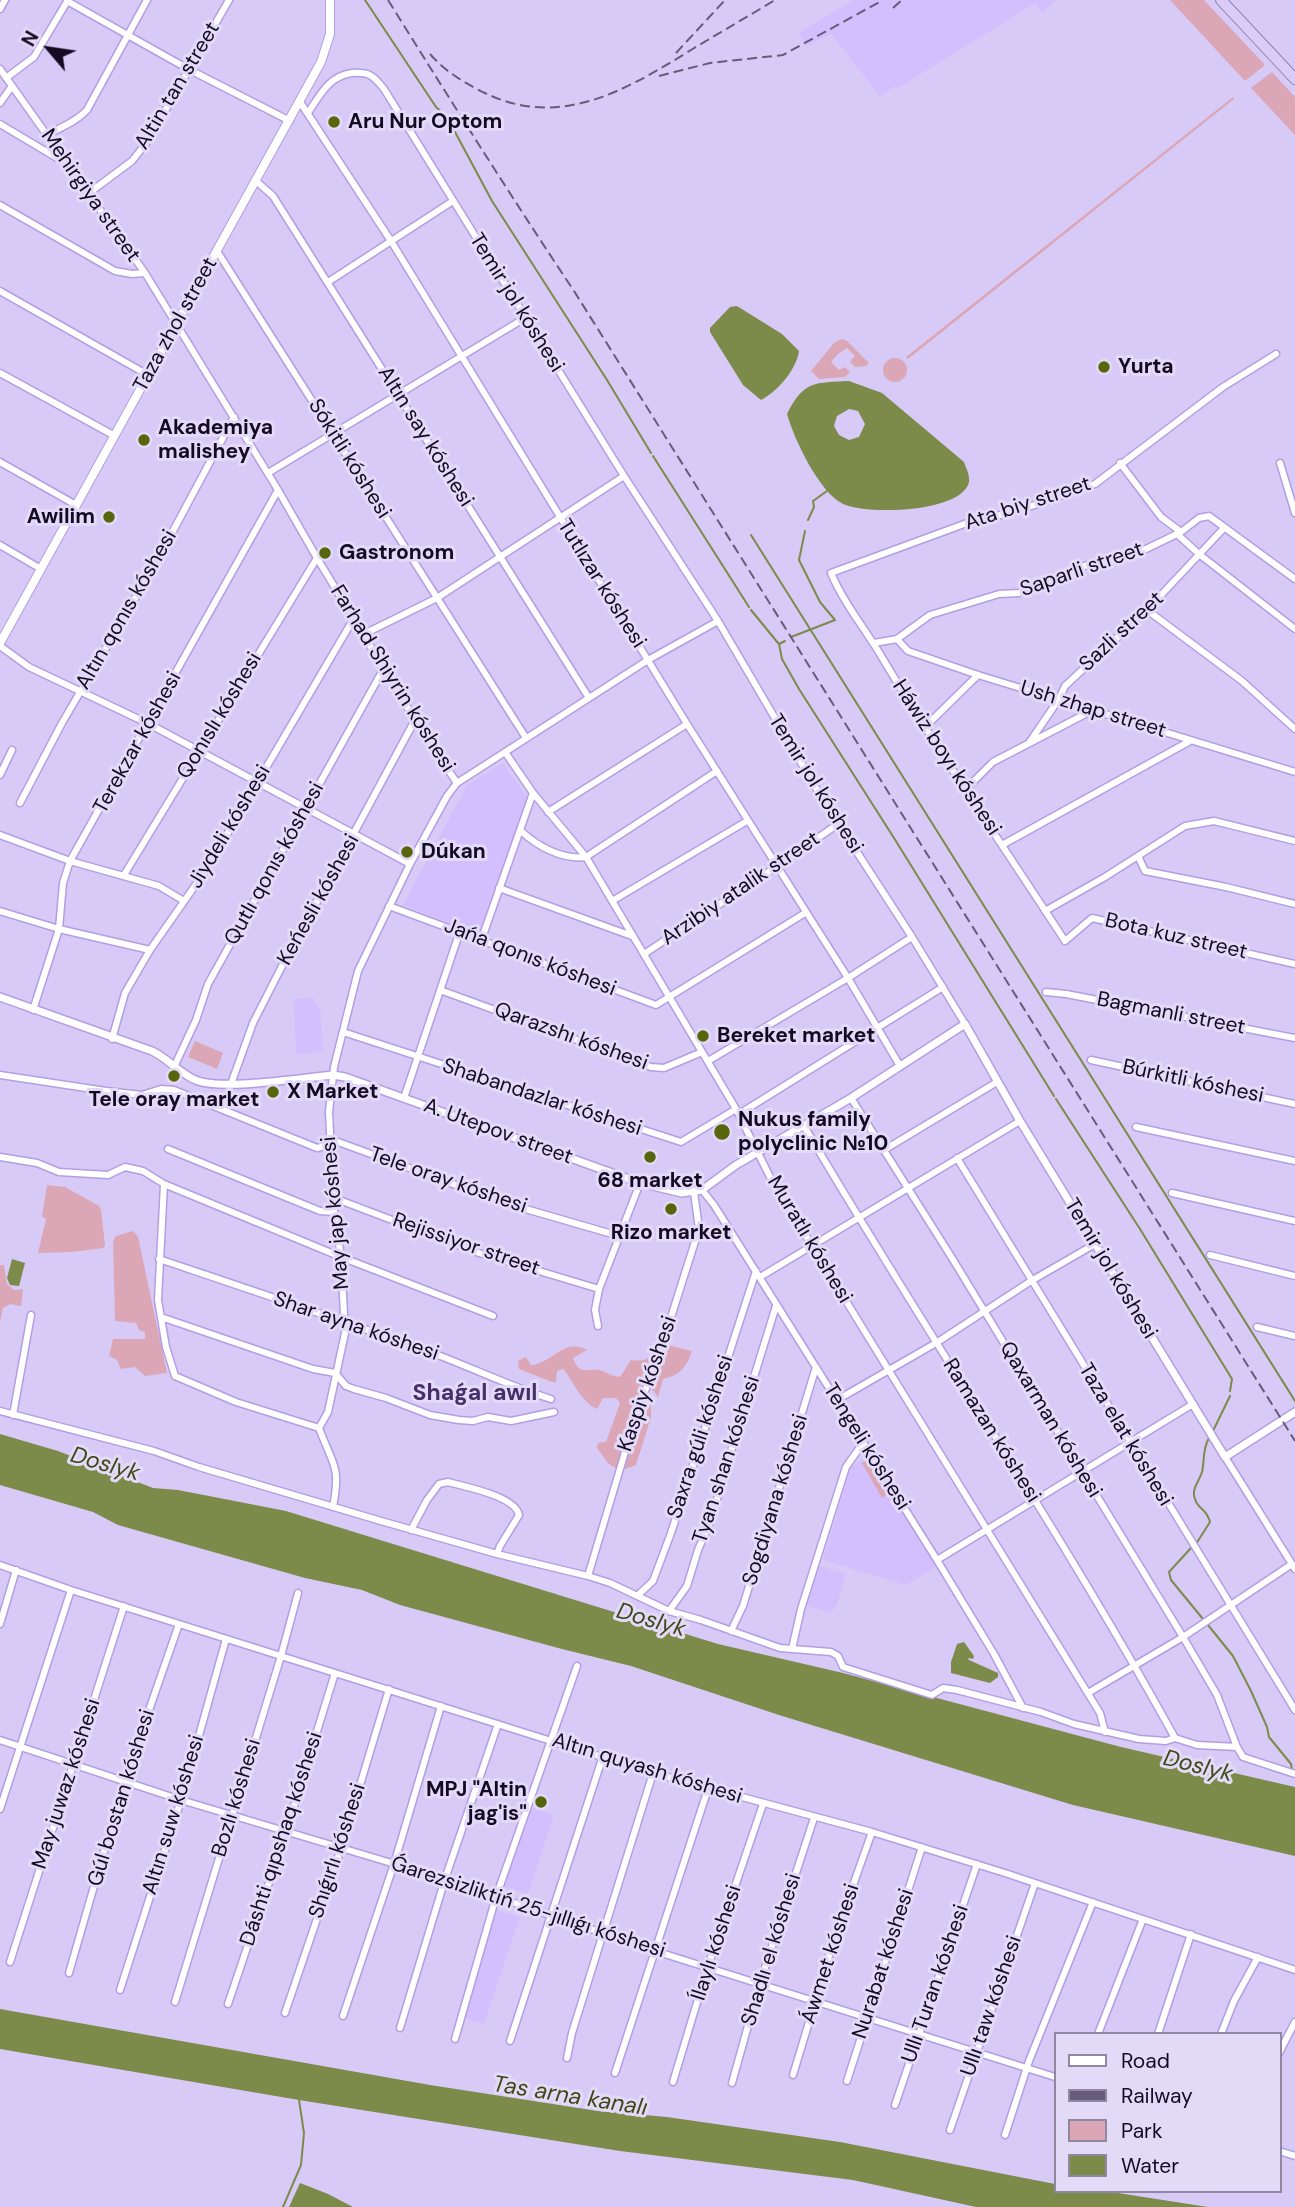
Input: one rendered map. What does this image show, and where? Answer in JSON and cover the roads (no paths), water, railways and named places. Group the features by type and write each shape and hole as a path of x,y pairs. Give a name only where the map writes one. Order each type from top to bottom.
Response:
{"highway":[{"path":"1221,0 1295,79"}],"main road":[{"name":"Taza zhol street","path":"0,645 321,62 330,34 330,0"}],"street":[{"path":"0,9 5,0"},
{"path":"47,135 63,125 78,121 87,110 147,0"},
{"name":"Altin tan street","path":"89,194 132,161 147,142 229,0"},
{"path":"6,78 34,57 67,1 190,70 290,121"},
{"name":"Mehirgiya street","path":"0,69 145,273 176,325"},
{"name":"Temir jol kóshesi","path":"308,113 321,91 340,75 367,72 374,76 524,318 718,621 838,824 943,987 1020,1121 1293,1567"},
{"path":"0,103 12,86"},
{"name":"Tutlızar kóshesi","path":"300,102 391,241 900,1066"},
{"path":"0,124 68,165"},
{"name":"Altın say kóshesi","path":"256,181 272,195 589,698"},
{"path":"328,282 453,201"},
{"path":"0,205 115,271 145,273"},
{"name":"Sókitli kóshesi","path":"217,251 526,738"},
{"path":"0,291 148,375"},
{"path":"268,473 524,318"},
{"name":"Farhad Shiyrin kóshesi","path":"176,325 415,720 457,783"},
{"name":"Ata biy street","path":"831,573 967,523 1017,511 1095,484 1223,387 1276,355"},
{"path":"0,373 115,436"},
{"name":"Altın qonıs kóshesi","path":"20,803 234,418"},
{"path":"0,461 76,505"},
{"path":"1120,463 1145,499 1199,554 1295,629"},
{"path":"1280,463 1295,513"},
{"path":"365,634 437,598 624,476"},
{"name":"Terekzar kóshesi","path":"33,1010 59,929 63,883 71,861 278,490"},
{"name":"Saparli street","path":"874,643 897,639 930,615 999,594 1019,593 1062,577 1077,568 1146,549 1179,533 1199,518 1209,516 1224,528"},
{"path":"1224,528 1295,579"},
{"name":"Sazli street","path":"1029,743 1065,686 1147,610 1224,528"},
{"path":"0,545 41,569"},
{"name":"Qonıslı kóshesi","path":"124,876 317,558"},
{"name":"Háwiz boyı kóshesi","path":"831,573 839,593 874,643 924,727 1065,941"},
{"path":"1147,610 1242,681 1295,729"},
{"name":"Jiydeli kóshesi","path":"113,1039 125,993 257,783 354,618"},
{"name":"May jap kóshesi","path":"319,1428 328,1412 345,1333 330,1139 329,1112 333,1075 358,971 389,906 447,796 457,783 648,660 718,621"},
{"name":"Ush zhap street","path":"897,639 908,651 978,675 1295,772"},
{"path":"0,645 29,667 149,724 410,864"},
{"name":"Qutlı qonıs kóshesi","path":"175,1065 208,984 384,668"},
{"path":"924,727 978,675"},
{"name":"Sazli street","path":"965,790 993,762 1093,710"},
{"name":"Keńesli kóshesi","path":"231,1084 253,1023 415,720"},
{"path":"548,812 687,724"},
{"path":"1002,845 1190,741"},
{"path":"0,775 12,750"},
{"name":"Muratlı kóshesi","path":"505,752 533,793 586,857 708,1061 812,1246 1100,1713 1105,1732"},
{"path":"521,831 534,843 557,853 569,857 586,857 717,772"},
{"path":"481,941 533,793"},
{"path":"612,901 747,821"},
{"path":"1045,911 1185,826 1214,821 1295,841"},
{"name":"Arzibiy atalik street","path":"644,954 838,824"},
{"path":"0,835 71,861 159,887 184,901"},
{"path":"1138,856 1145,871 1295,904"},
{"path":"499,888 632,936"},
{"name":"Jańa qonıs kóshesi","path":"389,906 656,1005 670,998"},
{"path":"0,911 59,929 150,950"},
{"path":"670,998 805,913"},
{"name":"Bota kuz street","path":"1065,941 1092,918 1295,964"},
{"path":"404,1098 460,931"},
{"path":"708,1061 912,937"},
{"name":"Shabandazlar kóshesi","path":"343,1032 681,1142 879,1028 943,987"},
{"name":"Qarazshı kóshesi","path":"440,990 651,1067 664,1068 702,1052"},
{"name":"Bagmanli street","path":"1046,992 1295,1038"},
{"name":"A. Utepov street","path":"0,997 152,1051 197,1081 231,1084 333,1075 640,1183 682,1194 698,1191"},
{"path":"698,1191 757,1152 851,1098 965,1024"},
{"name":"Búrkitli kóshesi","path":"1091,1060 1295,1104"},
{"name":"Tele oray kóshesi","path":"0,1075 130,1094 142,1095 160,1089 174,1090 317,1148 326,1146 330,1139 505,1203 619,1236"},
{"path":"884,1150 997,1082"},
{"name":"Qaxarman kóshesi","path":"851,1098 1183,1637 1217,1695 1237,1747"},
{"path":"758,1274 812,1246 1020,1121"},
{"name":"Ramazan kóshesi","path":"804,1126 1035,1501 1135,1666 1175,1738"},
{"path":"1136,1127 1295,1161"},
{"path":"168,1149 320,1210 334,1212"},
{"path":"0,1157 37,1163 59,1172 108,1175 125,1167 143,1171 164,1184 493,1316"},
{"name":"Taza elat kóshesi","path":"957,1158 1295,1710"},
{"path":"598,1326 595,1310 599,1289 640,1183"},
{"path":"164,1184 158,1300 166,1347 175,1376 236,1402 319,1428 336,1467 338,1481 332,1507"},
{"name":"Tengeli kóshesi","path":"698,1191 758,1274 937,1560 1023,1708"},
{"name":"Kaspiy kóshesi","path":"589,1576 637,1412 660,1352 699,1229 698,1191"},
{"path":"1172,1193 1295,1221"},
{"name":"Rejissiyor street","path":"334,1198 479,1253 599,1289"},
{"path":"837,1400 936,1343 1031,1281 1095,1244"},
{"path":"1210,1255 1295,1276"},
{"name":"Shar ayna kóshesi","path":"159,1259 344,1322 496,1377 511,1387 551,1399"},
{"name":"Saxra gúli kóshesi","path":"637,1596 653,1581 758,1274"},
{"name":"Tyan shan kóshesi","path":"669,1611 687,1586 712,1518 776,1306"},
{"path":"13,1415 31,1315"},
{"path":"161,1317 313,1369 335,1373 346,1386 430,1415 474,1422 488,1418 511,1421 554,1412"},
{"path":"1257,1327 1295,1336"},
{"name":"Sogdiyana kóshesi","path":"731,1631 743,1606 816,1367"},
{"path":"937,1560 1193,1404"},
{"path":"0,1411 154,1451 199,1467 498,1555 589,1576 669,1611 780,1648 831,1652 838,1656 843,1667 932,1695 943,1688 957,1690 1139,1739 1166,1741 1175,1738 1197,1745 1237,1747 1243,1757 1295,1774"},
{"path":"1225,1457 1295,1412"},
{"path":"792,1649 801,1609 846,1466 863,1443"},
{"path":"411,1530 439,1484 449,1482 509,1501 517,1509 519,1515 500,1546 498,1555"},
{"name":"Altın quyash kóshesi","path":"0,1565 71,1590 653,1773 872,1832 977,1864 1295,1970"},
{"path":"1088,1693 1293,1567"},
{"path":"0,1623 16,1570"},
{"path":"0,1809 71,1590"},
{"name":"Bozlı kóshesi","path":"175,2002 298,1593"},
{"name":"May juwaz kóshesi","path":"10,1962 124,1606"},
{"name":"Gúl bostan kóshesi","path":"69,1973 124,1782 179,1623"},
{"name":"Altın suw kóshesi","path":"120,1990 180,1800 226,1639"},
{"path":"455,2039 496,1897 577,1666"},
{"name":"Dáshti qıpshaq kóshesi","path":"228,2004 286,1832 335,1674"},
{"name":"Shıǵırlı kóshesi","path":"285,2013 341,1848 389,1689"},
{"path":"343,2016 394,1864 441,1706"},
{"path":"400,2028 445,1880 498,1724"},
{"name":"Ǵarezsizliktiń 25-jıllıǵı kóshesi","path":"0,1740 180,1800 445,1880 655,1951 1054,2077"},
{"path":"510,2041 603,1756"},
{"path":"567,2058 653,1773"},
{"path":"615,2073 708,1789"},
{"name":"Ílaylı kóshesi","path":"673,2082 708,1966 763,1804"},
{"name":"Shadlı el kóshesi","path":"732,2082 760,1983 814,1818"},
{"name":"Áwmet kóshesi","path":"793,2076 835,1936 872,1832"},
{"name":"Nurabat kóshesi","path":"847,2081 922,1847"},
{"name":"Ullı Turan kóshesi","path":"895,2105 977,1864"},
{"name":"Ullı taw kóshesi","path":"950,2130 1035,1883"},
{"path":"1005,2135 1027,2067 1094,1902"},
{"path":"1099,2032 1143,1919"},
{"path":"1159,2032 1191,1934"},
{"path":"1222,2032 1234,2001 1258,1957"},
{"path":"1281,2049 1295,2022"}],"water":[{"path":"737,306 782,334 799,351 785,379 761,400 743,385 710,332 710,328 730,307"},
{"path":"849,381 882,393 964,462 969,482 963,492 950,500 932,505 891,510 855,507 834,498 809,464 787,414 805,389 819,383","holes":["849,409 858,411 865,424 859,437 849,440 839,435 834,426 837,416"]},
{"path":"12,1259 25,1263 19,1286 10,1285 7,1278"},
{"name":"Doslyk","path":"0,1434 58,1451 153,1488 178,1490 286,1511 718,1644 843,1673 1121,1747 1295,1787 1295,1856 1073,1805 779,1715 631,1666 400,1605 362,1590 305,1578 118,1525 93,1512 0,1485"},
{"path":"964,1642 974,1656 973,1659 968,1658 969,1660 998,1673 998,1677 990,1683 951,1673 951,1662 957,1644"},
{"path":"0,2009 430,2085 598,2111 667,2117 840,2142 1054,2184 1054,2193 1118,2193 1208,2207 976,2207 853,2180 620,2151 0,2049"},
{"path":"300,2183 328,2194 353,2207 289,2207"}],"waterway":[{"path":"365,0 436,107 447,117 492,201 651,453"},
{"path":"653,456 749,607"},
{"path":"808,520 814,507 813,501 827,491"},
{"path":"791,637 835,620 820,602 799,560 805,531"},
{"path":"751,535 1295,1401"},
{"path":"751,610 778,643"},
{"path":"785,641 779,644 782,659 799,689 1054,1096"},
{"path":"1056,1099 1232,1379 1230,1391"},
{"path":"1213,1431 1230,1396"},
{"path":"1196,1544 1210,1522 1196,1503 1194,1495 1209,1438"},
{"path":"1191,1548 1169,1572 1171,1580 1203,1619"},
{"path":"1208,1625 1233,1656 1251,1691 1269,1737 1291,1764 1292,1771"},
{"path":"283,2207 301,2165 304,2133 299,2100"}],"railway":[{"path":"388,0 574,291 1295,1441"},
{"path":"676,53 725,0"},
{"path":"430,54 463,81 506,101 534,107 561,107 588,101 640,80 775,0"},
{"path":"659,76 710,63 783,55 883,0"},
{"path":"893,8 902,0"}],"place":[{"name":"Aru Nur Optom","path":"334,122"},
{"name":"Yurta","path":"1104,367"},
{"name":"Akademiya malishey","path":"144,440"},
{"name":"Awilim","path":"109,517"},
{"name":"Gastronom","path":"325,553"},
{"name":"Dúkan","path":"407,852"},
{"name":"Bereket market","path":"703,1036"},
{"name":"Tele oray market","path":"174,1076"},
{"name":"X Market","path":"273,1092"},
{"name":"Nukus family polyclinic №10","path":"722,1132"},
{"name":"68 market","path":"650,1157"},
{"name":"Rizo market","path":"671,1209"},
{"name":"MPJ \"Altin jag'is\"","path":"541,1802"}],"district":[{"name":"Shaǵal awıl","path":"475,1394"}],"water label":[{"name":"Tas arna kanalı","path":"570,2097"}]}
